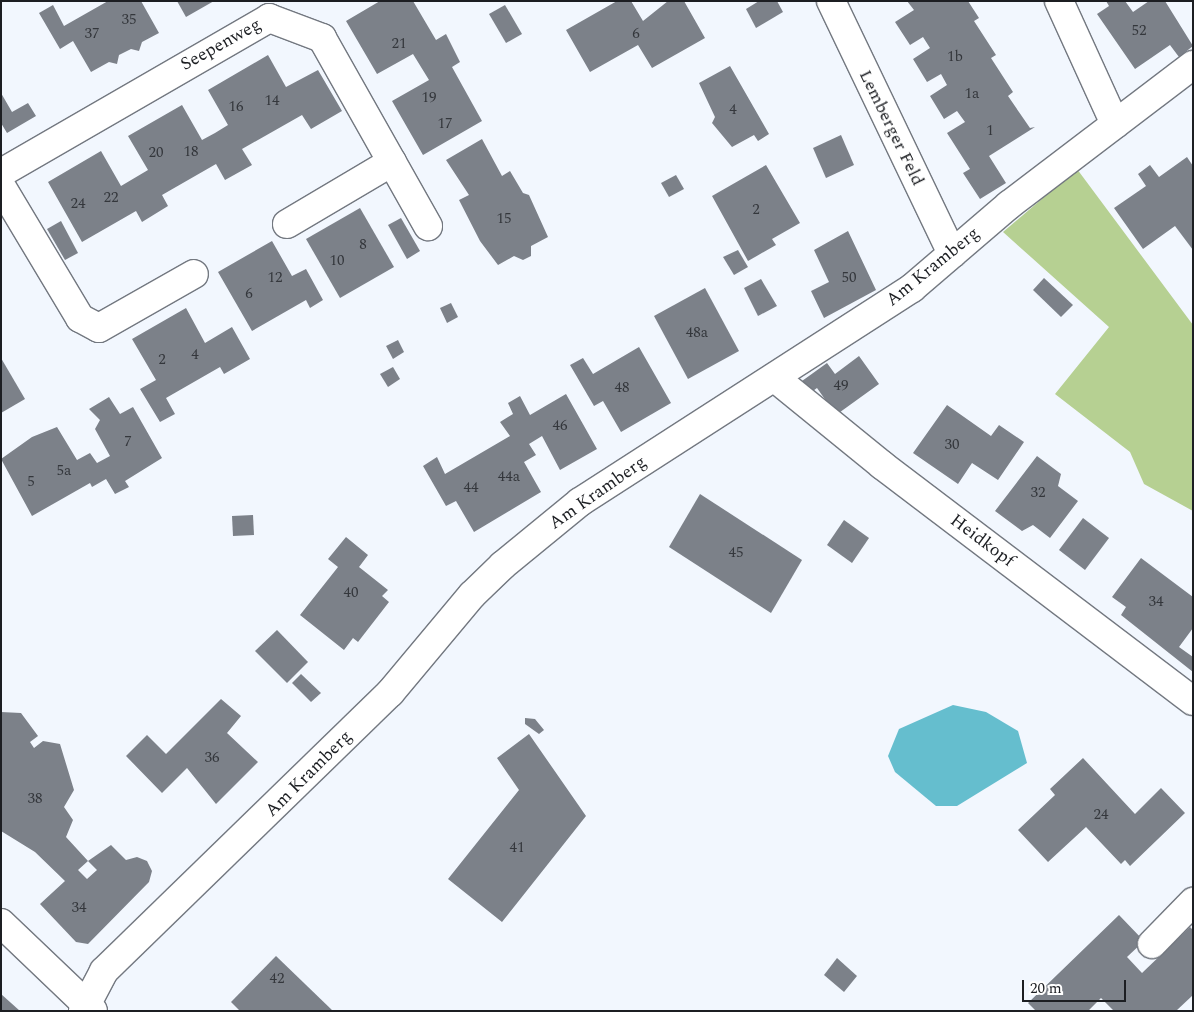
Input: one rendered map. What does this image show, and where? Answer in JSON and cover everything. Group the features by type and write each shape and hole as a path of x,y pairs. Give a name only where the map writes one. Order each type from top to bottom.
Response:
{"street":[{"name":"Lemberger Feld","path":"831,1 952,254"},
{"path":"1059,1 1115,124"},
{"name":"Seepenweg","path":"1,173 269,18 322,38 428,226"},
{"name":"Am Kramberg","path":"87,1009 104,971 390,693 472,595 503,565 580,502 912,288 1115,124 1193,65"},
{"path":"286,224 392,162"},
{"path":"1,186 80,318 99,328 194,274"},
{"name":"Heidkopf","path":"775,378 882,465 1193,701"},
{"path":"1152,944 1193,902"},
{"path":"1,924 87,1009"}],"green space":[{"path":"1077,169 1193,325 1193,511 1144,484 1130,452 1055,394 1109,327 1003,232"}],"water":[{"path":"953,705 986,712 1018,731 1027,763 957,806 936,806 895,772 888,756 899,729"}],"building":[{"path":"108,1 141,1 159,33 142,42 139,51 131,49 119,55 117,64 109,62 91,72 73,41 60,49 39,13 53,5 64,26"},
{"path":"177,1 214,1 186,17"},
{"path":"380,1 413,1 436,40 446,34 460,62 452,67 482,121 423,155 392,101 429,80 413,54 377,74 346,21"},
{"path":"617,1 631,1 643,21 668,1 684,1 705,38 652,68 638,45 590,72 566,30"},
{"path":"759,1 777,1 783,12 756,28 746,9"},
{"path":"907,1 968,1 979,18 974,21 996,55 991,58 1013,92 1008,96 1030,128 1035,127 989,156 1006,183 980,199 963,173 970,169 947,133 965,122 957,111 944,119 930,96 947,85 941,74 927,82 913,59 930,48 923,37 910,45 895,22 914,10"},
{"path":"1106,1 1125,1 1133,12 1149,1 1165,1 1193,46 1179,57 1170,45 1135,69 1097,14 1109,6"},
{"path":"505,5 522,34 506,43 489,14"},
{"path":"268,55 286,87 318,70 342,111 311,129 302,115 242,149 252,165 225,180 216,164 162,195 168,206 142,222 136,211 82,242 48,182 101,151 121,186 148,170 128,136 182,105 202,140 215,133 228,125 208,90"},
{"path":"730,66 769,134 758,141 754,135 732,147 712,123 715,117 699,83"},
{"path":"1,93 12,112 28,103 36,116 7,133 1,123"},
{"path":"841,135 854,165 826,178 813,148"},
{"path":"482,139 502,176 510,171 523,193 529,195 548,237 531,246 531,256 523,260 514,256 498,265 480,241 459,200 469,195 446,160"},
{"path":"1187,157 1193,166 1193,250 1175,226 1143,249 1114,208 1146,186 1138,174 1150,165 1159,177"},
{"path":"766,165 800,223 772,239 776,245 748,261 712,196"},
{"path":"676,175 684,189 669,197 661,183"},
{"path":"360,208 394,267 340,298 306,239"},
{"path":"401,218 420,251 407,259 388,225"},
{"path":"61,221 78,253 65,260 47,229"},
{"path":"848,231 876,290 824,318 811,291 829,282 814,250"},
{"path":"272,241 292,276 306,269 323,300 310,308 306,300 252,331 218,272"},
{"path":"738,250 748,267 734,275 723,257"},
{"path":"1044,278 1073,305 1061,317 1033,290"},
{"path":"761,279 777,306 758,316 744,288"},
{"path":"705,288 739,351 688,379 654,316"},
{"path":"451,303 458,317 447,323 440,308"},
{"path":"186,308 205,343 232,327 250,359 224,374 220,367 166,398 175,414 160,422 140,389 156,380 132,339"},
{"path":"398,340 404,352 393,359 386,346"},
{"path":"639,347 671,403 621,432 603,401 594,406 570,365 583,358 593,374"},
{"path":"859,356 879,384 836,415 817,388 810,393 802,381 827,363 835,374"},
{"path":"1,358 25,399 1,413"},
{"path":"393,367 400,379 388,387 380,374"},
{"path":"566,394 597,449 560,470 542,436 529,444 536,455 524,462 541,492 474,532 456,501 446,506 423,466 437,457 445,474 510,436 500,422 513,414 508,403 520,396 530,415"},
{"path":"109,397 120,414 133,407 162,458 125,481 129,487 115,494 106,479 92,487 90,483 32,516 1,459 32,437 57,427 77,460 90,453 97,463 110,456 95,429 100,420 89,409"},
{"path":"947,405 991,436 999,425 1024,442 998,480 972,463 958,484 913,453"},
{"path":"1037,456 1061,474 1058,486 1078,501 1050,538 1033,525 1022,531 995,511"},
{"path":"700,494 802,560 771,613 669,547"},
{"path":"253,515 254,535 233,536 232,516"},
{"path":"1083,518 1109,538 1085,570 1059,550"},
{"path":"844,520 869,538 852,563 827,545"},
{"path":"346,537 368,555 359,567 388,590 382,596 389,602 358,642 353,638 344,650 300,615 338,567 328,559"},
{"path":"1141,558 1193,597 1193,628 1179,647 1193,657 1193,672 1121,615 1126,607 1112,597"},
{"path":"277,630 308,662 287,683 255,651"},
{"path":"301,674 321,693 311,702 292,683"},
{"path":"221,699 241,716 227,733 258,762 216,804 187,768 162,793 126,756 147,735 166,754"},
{"path":"1,712 21,713 38,736 30,742 34,748 43,741 60,744 74,790 64,807 73,820 66,837 88,861 111,845 126,860 137,857 147,861 152,871 149,882 88,944 76,942 40,904 65,881 35,852 1,831","holes":["88,861 97,870 87,879 78,870"]},
{"path":"525,718 535,719 544,730 539,734 525,724"},
{"path":"529,734 586,816 502,922 448,879 519,790 497,758"},
{"path":"1083,758 1135,814 1161,788 1185,813 1130,866 1125,860 1121,864 1086,827 1048,862 1018,830 1055,795 1050,789"},
{"path":"1119,915 1144,941 1127,957 1142,973 1190,927 1193,930 1193,995 1176,1011 1114,1011 1101,998 1088,1011 1036,1011 1028,1003"},
{"path":"276,956 333,1011 240,1011 231,1002"},
{"path":"837,958 857,976 844,992 824,975"},
{"path":"1,994 20,1011 1,1011"}]}
